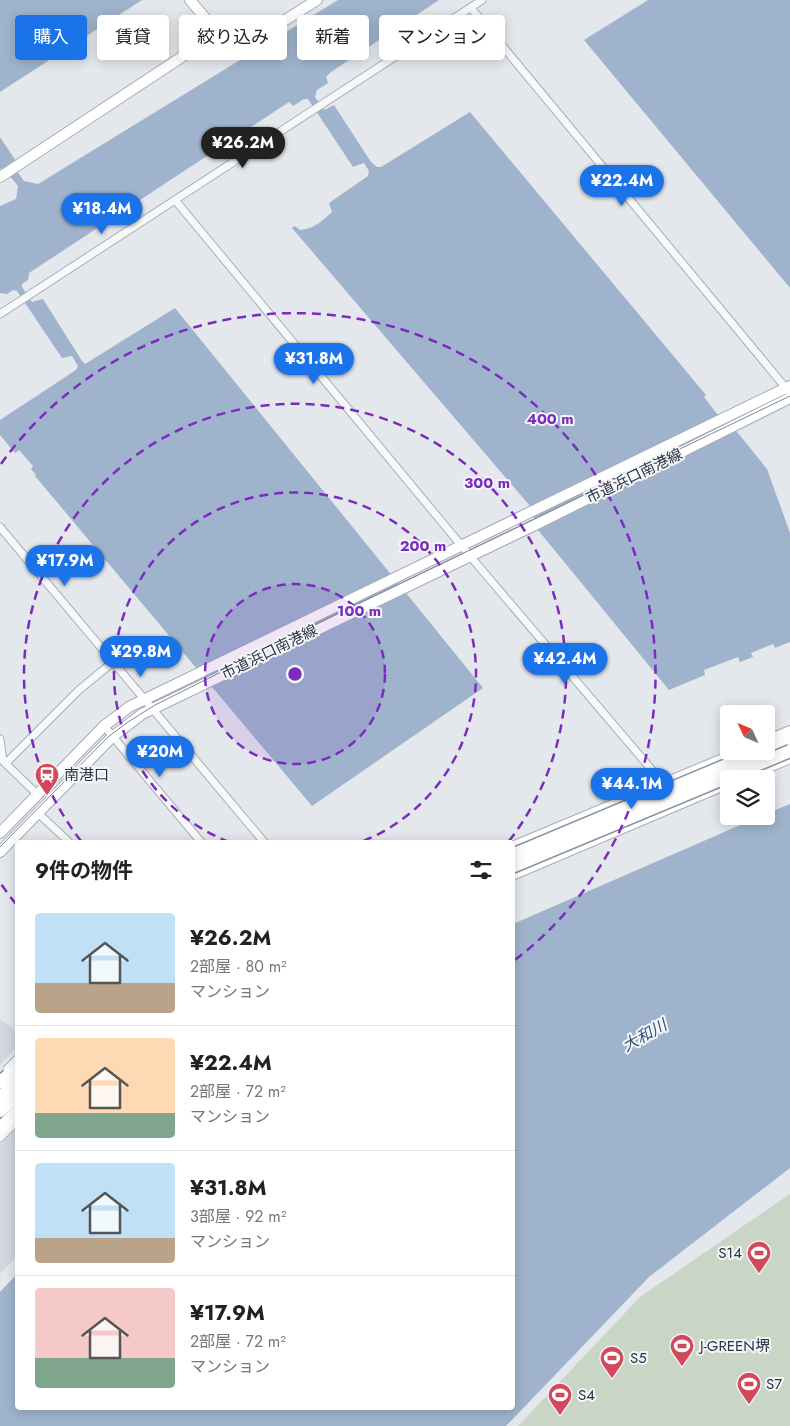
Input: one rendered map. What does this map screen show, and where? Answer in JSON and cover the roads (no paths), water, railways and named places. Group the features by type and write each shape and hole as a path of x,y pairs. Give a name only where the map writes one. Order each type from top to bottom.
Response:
{"highway":[{"path":"775,744 790,738"},
{"path":"515,866 790,751"},
{"path":"515,854 739,760"},
{"path":"0,1082 15,1070"},
{"path":"0,1097 15,1084"},
{"path":"0,1111 15,1098"},
{"path":"0,1128 15,1114"}],"main road":[{"path":"190,0 203,15"},
{"path":"287,19 317,0"},
{"path":"1,176 179,59"},
{"name":"市道浜口南港線","path":"0,832 104,726 120,713 144,699 724,418 789,389"},
{"name":"市道浜口南港線","path":"0,852 112,737 131,721 152,708 535,525 790,398"},
{"path":"775,737 790,731"},
{"path":"761,770 790,758"},
{"path":"515,846 720,760"},
{"path":"515,874 720,788"},
{"path":"0,1089 15,1076"},
{"path":"0,1121 15,1107"}],"street":[{"path":"0,314 482,0"},
{"path":"470,8 789,389"},
{"path":"175,200 470,556 663,783 673,807"},
{"path":"0,527 262,840"},
{"path":"6,763 78,690 113,662"},
{"path":"104,726 199,840"},
{"path":"0,740 3,761 37,794"},
{"path":"38,813 67,840"},
{"path":"0,1077 15,1061"},
{"path":"0,1138 15,1123"}],"water":[{"path":"0,0 142,0 119,15 97,15 97,29 87,36 87,15 15,15 15,60 49,60 0,92"},
{"path":"338,0 439,0 416,15 379,15 379,40 369,47 369,15 314,15"},
{"path":"648,0 790,0 790,288 584,40"},
{"path":"297,25 297,60 349,60 326,77 328,83 317,90 315,97 324,110 334,105 371,162 377,167 381,167 470,112 706,395 704,397 717,414 738,433 767,469 790,533 790,642 775,648 773,644 751,653 753,657 740,662 738,657 704,670 705,675 669,690 538,530 530,506 292,228 295,226 300,230 305,229 321,221 332,212 329,203 368,176 369,171 364,163 353,167 308,99 304,99 293,106 289,102 29,273 28,280 22,284 22,287 32,302 43,299 85,364 175,308 483,688 312,806 35,476 31,469 33,466 19,450 15,453 0,435 0,420 76,370 78,366 72,356 62,358 17,291 13,290 7,294 0,293 0,206 16,199 18,186 9,175 5,177 0,168 0,137 20,167 16,170 24,181 38,184 240,60 287,60 287,31"},
{"name":"大和川","path":"790,804 790,1168 649,1277 506,1426 0,1426 0,1292 15,1276 15,1410 515,1410 515,923 740,825 775,825 775,810"}],"tram line":[{"path":"0,847 108,737 155,705 341,612 790,396"}],"place":[{"name":"南港口","path":"47,796"},
{"name":"S14","path":"759,1274"},
{"name":"J-GREEN堺","path":"682,1367"},
{"name":"S5","path":"612,1379"},
{"name":"S7","path":"749,1405"},
{"name":"S4","path":"560,1416"}]}
